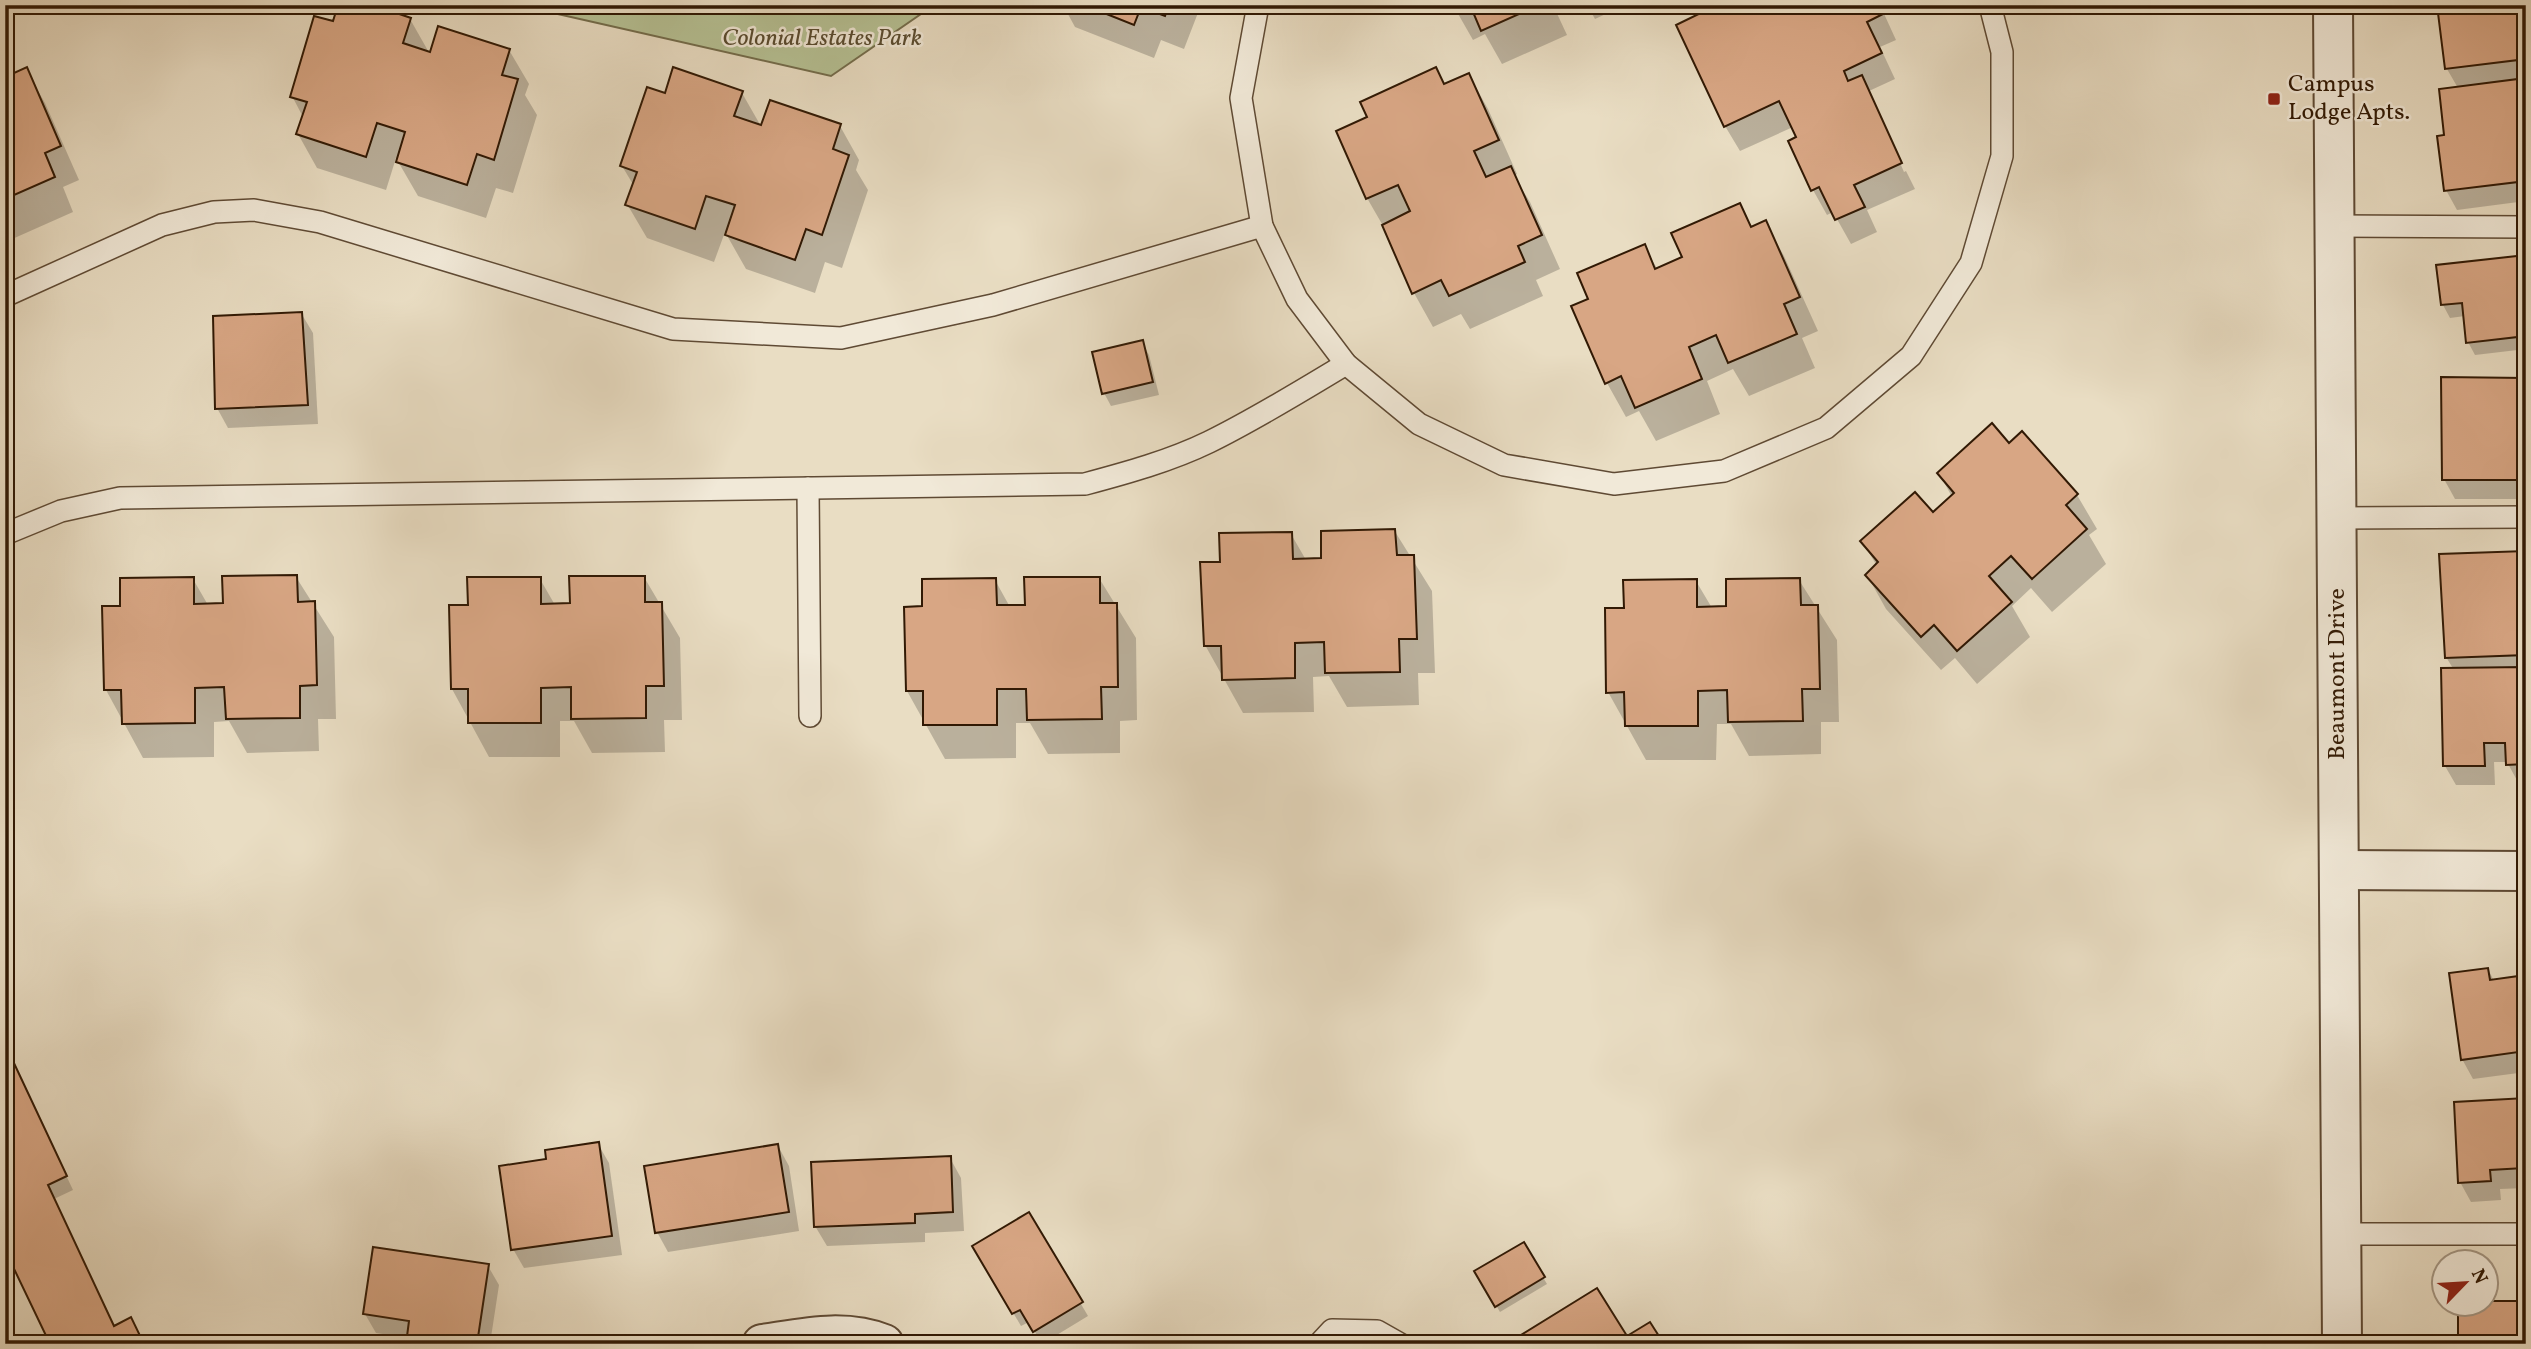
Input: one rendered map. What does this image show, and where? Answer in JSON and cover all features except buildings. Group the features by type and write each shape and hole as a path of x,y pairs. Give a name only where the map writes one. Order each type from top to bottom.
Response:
{"street":[{"name":"Beaumont Drive","path":"2333,5 2342,1344"},
{"path":"2339,870 2526,871"},
{"path":"762,1344 835,1334 862,1336 884,1344"}],"lane":[{"path":"1258,5 1241,98 1262,226 1297,299 1346,364 1419,424 1504,465 1614,484 1724,471 1826,428 1911,356 1971,263 2002,156 2003,52 1990,5"},
{"path":"5,296 162,225 214,212 254,210 320,222 673,329 841,338 993,306 1262,226"},
{"path":"2334,226 2526,227"},
{"path":"5,534 61,511 120,498 1085,484 1129,472 1206,444 1254,419 1346,364"},
{"path":"808,488 810,716"},
{"path":"2337,518 2526,517"},
{"path":"2341,1234 2526,1234"},
{"path":"1319,1344 1332,1330 1377,1331 1400,1344"}],"green space":[{"name":"Colonial Estates Park","path":"518,5 934,5 831,76"}],"place":[{"name":"Campus Lodge Apts.","path":"2274,99"}]}
